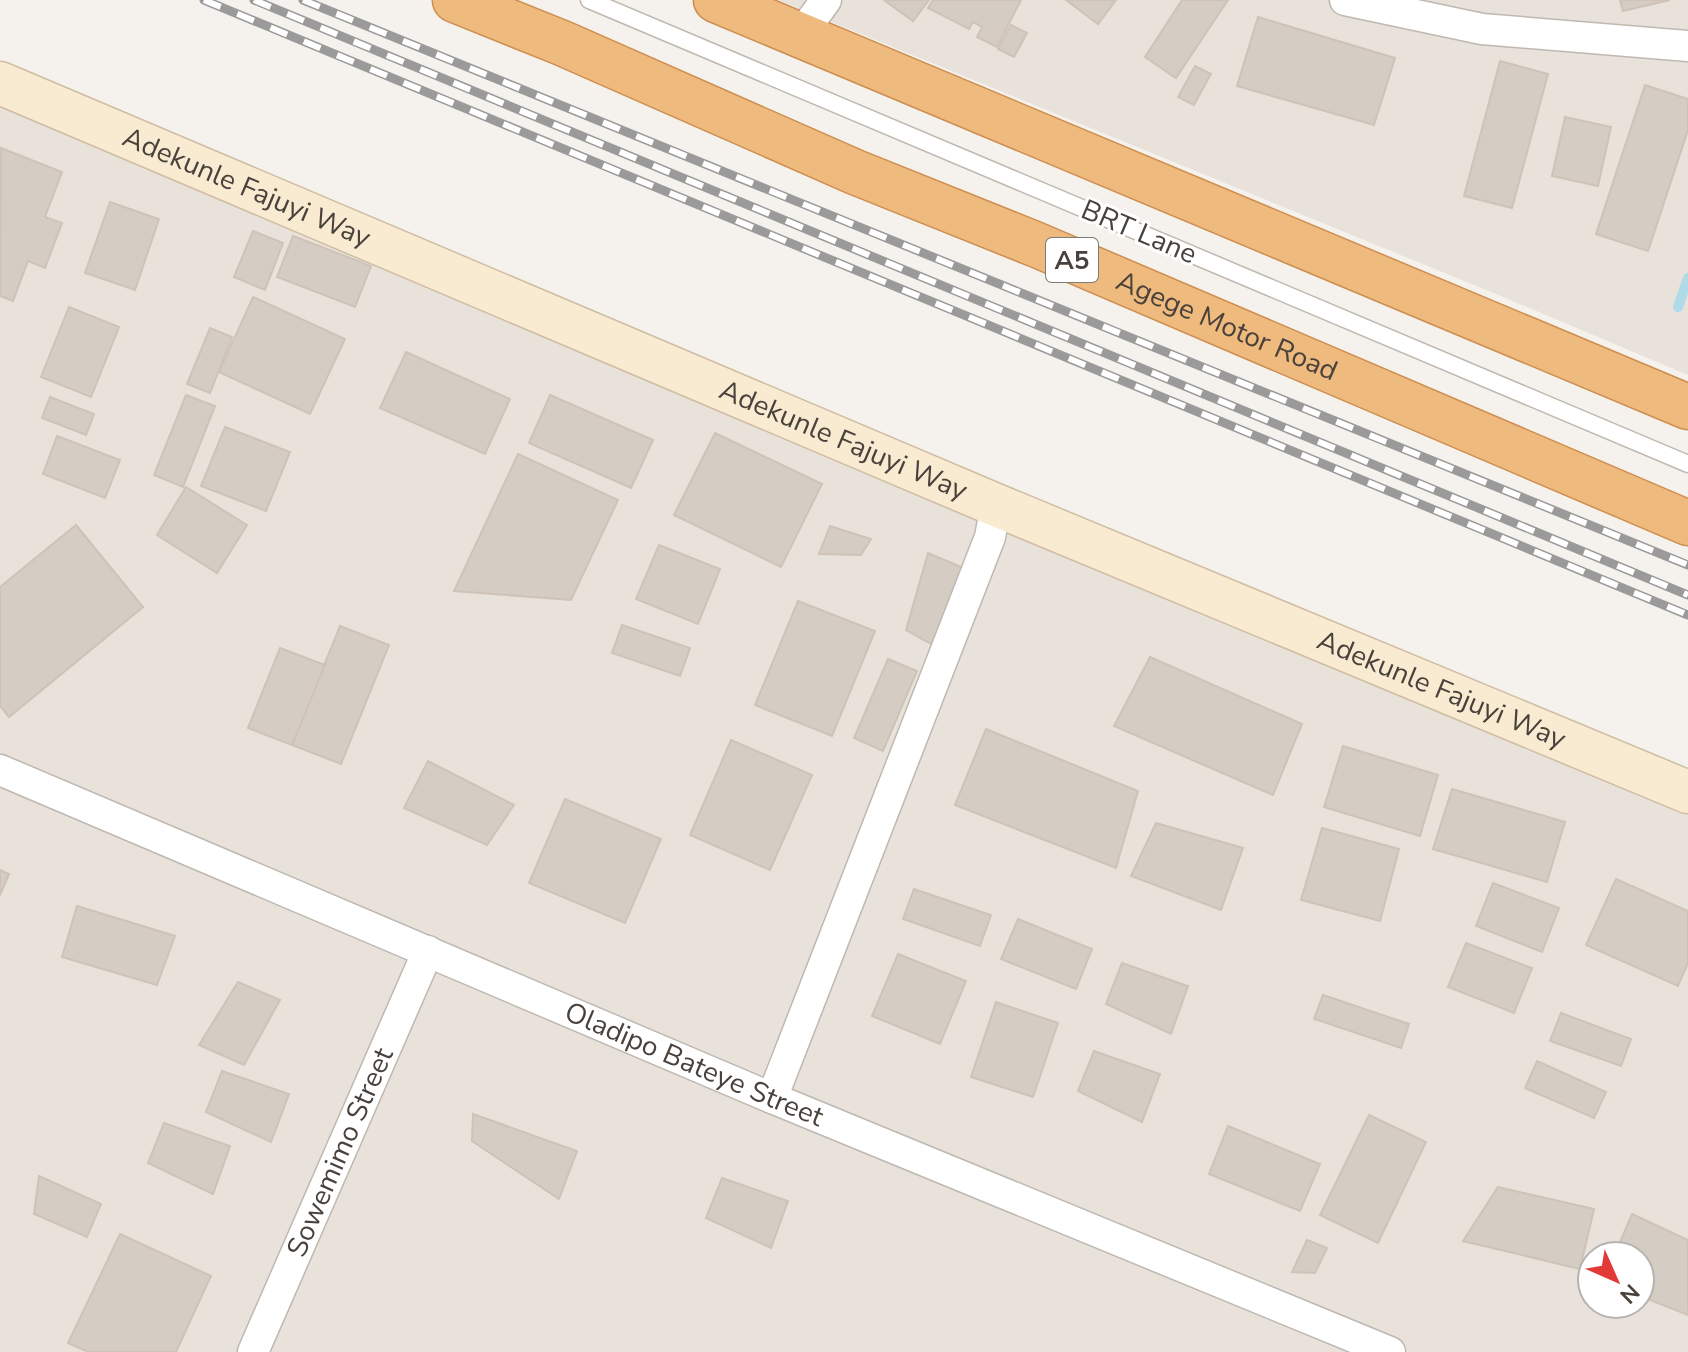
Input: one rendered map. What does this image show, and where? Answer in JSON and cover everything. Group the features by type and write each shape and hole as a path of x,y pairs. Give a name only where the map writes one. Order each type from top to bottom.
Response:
{"highway":[{"name":"Agege Motor Road","path":"455,0 1688,523"},
{"path":"716,0 1688,407"}],"street":[{"path":"800,36 826,0"},
{"path":"1345,0 1482,29 1688,46"},
{"name":"Adekunle Fajuyi Way","path":"0,83 996,505 1688,792"},
{"path":"772,1098 990,537 996,505"},
{"name":"Oladipo Bateye Street","path":"0,770 772,1098 1390,1352"},
{"name":"Sowemimo Street","path":"253,1352 428,951"}],"lane":[{"name":"BRT Lane","path":"589,0 1688,464"}],"shaded area":[{"path":"778,0 1688,0 1688,375 1496,294"},
{"path":"0,85 1688,791 1688,1352 0,1352"}],"building":[{"path":"884,0 929,0 913,21"},
{"path":"933,0 1021,0 997,47 977,37 982,27 973,22 969,29 928,8"},
{"path":"1066,0 1116,0 1098,24"},
{"path":"1182,0 1228,0 1176,78 1145,57"},
{"path":"1620,0 1670,0 1623,11"},
{"path":"1258,17 1395,58 1374,125 1237,86"},
{"path":"1011,25 1027,33 1014,57 998,49"},
{"path":"1500,61 1548,74 1512,208 1464,196"},
{"path":"1195,66 1211,74 1194,105 1178,97"},
{"path":"1645,85 1688,99 1688,130 1648,251 1596,234"},
{"path":"1565,117 1611,127 1598,186 1552,176"},
{"path":"1,148 62,172 45,217 62,223 45,268 28,261 13,301 0,296"},
{"path":"110,202 159,219 135,290 85,273"},
{"path":"253,231 283,243 265,290 234,277"},
{"path":"293,236 371,266 355,307 277,277"},
{"path":"253,297 345,339 310,414 219,372"},
{"path":"69,307 119,327 91,397 41,377"},
{"path":"210,328 232,337 210,393 187,384"},
{"path":"406,352 510,399 485,454 380,408"},
{"path":"186,395 215,406 183,487 154,475"},
{"path":"550,395 653,440 631,488 529,443"},
{"path":"50,397 94,414 86,435 42,418"},
{"path":"225,427 290,452 266,511 201,486"},
{"path":"715,433 822,484 781,567 674,515"},
{"path":"57,436 120,460 105,498 43,474"},
{"path":"518,454 618,500 571,600 454,591"},
{"path":"186,487 247,525 217,573 157,535"},
{"path":"76,525 143,607 9,717 0,706 0,587"},
{"path":"830,526 871,539 861,555 819,554"},
{"path":"659,545 720,569 698,624 636,599"},
{"path":"928,553 966,569 933,645 906,630"},
{"path":"798,601 875,631 832,736 755,705"},
{"path":"622,625 690,648 680,676 612,653"},
{"path":"340,626 389,645 341,764 292,745"},
{"path":"280,648 325,665 292,745 248,728"},
{"path":"1150,657 1302,724 1273,795 1114,726"},
{"path":"888,659 917,671 883,751 854,738"},
{"path":"986,729 1138,791 1116,868 955,805"},
{"path":"731,740 812,775 770,870 690,835"},
{"path":"1343,746 1438,775 1420,836 1324,807"},
{"path":"428,761 514,805 487,845 404,808"},
{"path":"1452,789 1565,822 1547,882 1433,849"},
{"path":"565,799 661,839 625,923 529,883"},
{"path":"1156,823 1243,848 1221,910 1131,876"},
{"path":"1322,828 1399,849 1380,921 1301,900"},
{"path":"0,870 9,874 0,895"},
{"path":"1616,879 1688,911 1688,963 1678,986 1586,945"},
{"path":"1493,883 1559,908 1542,952 1476,926"},
{"path":"914,889 991,915 980,946 903,919"},
{"path":"77,906 175,936 157,985 62,957"},
{"path":"1018,919 1092,949 1076,989 1001,959"},
{"path":"1466,943 1532,968 1514,1013 1448,987"},
{"path":"898,954 966,981 940,1044 872,1016"},
{"path":"1122,963 1188,986 1171,1034 1106,1004"},
{"path":"238,982 280,1000 244,1065 199,1045"},
{"path":"1323,995 1409,1024 1401,1048 1314,1019"},
{"path":"996,1002 1058,1023 1033,1097 971,1077"},
{"path":"1561,1013 1631,1039 1621,1066 1550,1041"},
{"path":"1094,1051 1160,1074 1142,1122 1078,1091"},
{"path":"1537,1061 1606,1092 1594,1118 1525,1088"},
{"path":"222,1071 289,1094 271,1142 206,1112"},
{"path":"473,1114 577,1151 559,1199 472,1141"},
{"path":"1369,1115 1426,1142 1378,1243 1320,1215"},
{"path":"164,1123 230,1146 213,1194 148,1163"},
{"path":"1228,1126 1320,1164 1300,1211 1209,1174"},
{"path":"39,1176 101,1204 87,1237 34,1214"},
{"path":"722,1178 788,1201 771,1248 706,1218"},
{"path":"1498,1187 1594,1209 1587,1240 1576,1240 1576,1268 1463,1241"},
{"path":"1632,1214 1688,1240 1688,1315 1656,1302 1656,1240 1621,1240"},
{"path":"120,1234 211,1276 176,1352 88,1352 68,1343"},
{"path":"1307,1240 1327,1248 1315,1273 1292,1272"}],"waterway":[{"path":"1678,307 1688,278"}],"railway":[{"path":"204,0 1688,615"},
{"path":"254,0 1688,595"},
{"path":"303,0 1688,565"}]}
